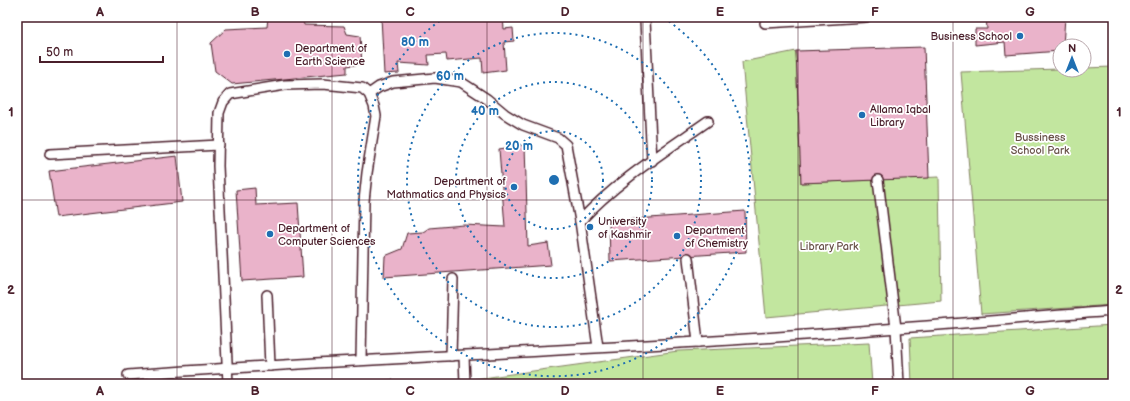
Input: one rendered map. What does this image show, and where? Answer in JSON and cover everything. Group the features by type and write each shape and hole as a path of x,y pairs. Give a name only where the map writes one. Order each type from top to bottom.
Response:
{"lane":[{"path":"765,23 866,17"},
{"path":"645,20 652,161"},
{"path":"370,94 380,87 393,82 435,78 461,82 488,99 505,114 523,126 558,138 566,145 580,221 598,347"},
{"path":"228,384 219,113 223,102 230,94 285,86 323,84 362,88 370,94 376,116 364,201 361,360"},
{"path":"580,221 614,188 708,121"},
{"path":"50,154 219,145"},
{"path":"878,180 896,328 899,384"},
{"path":"688,258 698,342"},
{"path":"451,356 453,278"},
{"path":"267,295 270,366"},
{"path":"128,375 361,360 464,356 698,342 1113,311"},
{"path":"464,356 465,384"}],"green space":[{"name":"Library Park","path":"796,51 801,183 939,177 941,301 766,317 742,62"},
{"name":"Bussiness School Park","path":"1113,67 1113,305 981,314 961,72 1052,69 1052,78 1092,78 1092,68"},
{"path":"1113,325 1113,384 912,384 910,338"},
{"path":"869,343 872,384 475,384 475,379 678,351"}],"building":[{"name":"Department of Earth Science","path":"268,17 302,17 304,25 344,26 347,34 360,36 362,64 347,66 347,73 232,84 215,71 211,43 226,29 267,27"},
{"path":"381,17 503,17 504,29 513,28 514,41 504,42 506,70 483,73 482,58 447,61 446,54 428,55 429,65 398,63 399,73 384,74"},
{"name":"Business School","path":"986,17 1065,17 1064,38 1052,38 1052,52 1006,55 1005,42 975,45 975,29 987,29"},
{"name":"Allama Iqbal Library","path":"924,47 929,178 801,183 796,51"},
{"name":"Department of Mathmatics and Physics","path":"525,145 528,246 548,243 551,265 384,277 385,256 402,249 407,233 423,232 429,228 464,225 505,227 499,149"},
{"path":"177,156 182,202 56,217 49,171"},
{"name":"Department of Computer Sciences","path":"255,188 256,205 298,203 303,277 242,281 236,190"},
{"name":"Department of Chemistry","path":"745,211 746,252 610,261 609,221"},
{"path":"393,380 393,384 332,384"}],"place":[{"name":"Business School","path":"1020,36"},
{"name":"Department of Earth Science","path":"287,54"},
{"name":"Allama Iqbal Library","path":"862,115"},
{"name":"Department of Mathmatics and Physics","path":"514,187"},
{"name":"University of Kashmir","path":"590,227"},
{"name":"Department of Computer Sciences","path":"270,234"},
{"name":"Department of Chemistry","path":"677,236"}]}
